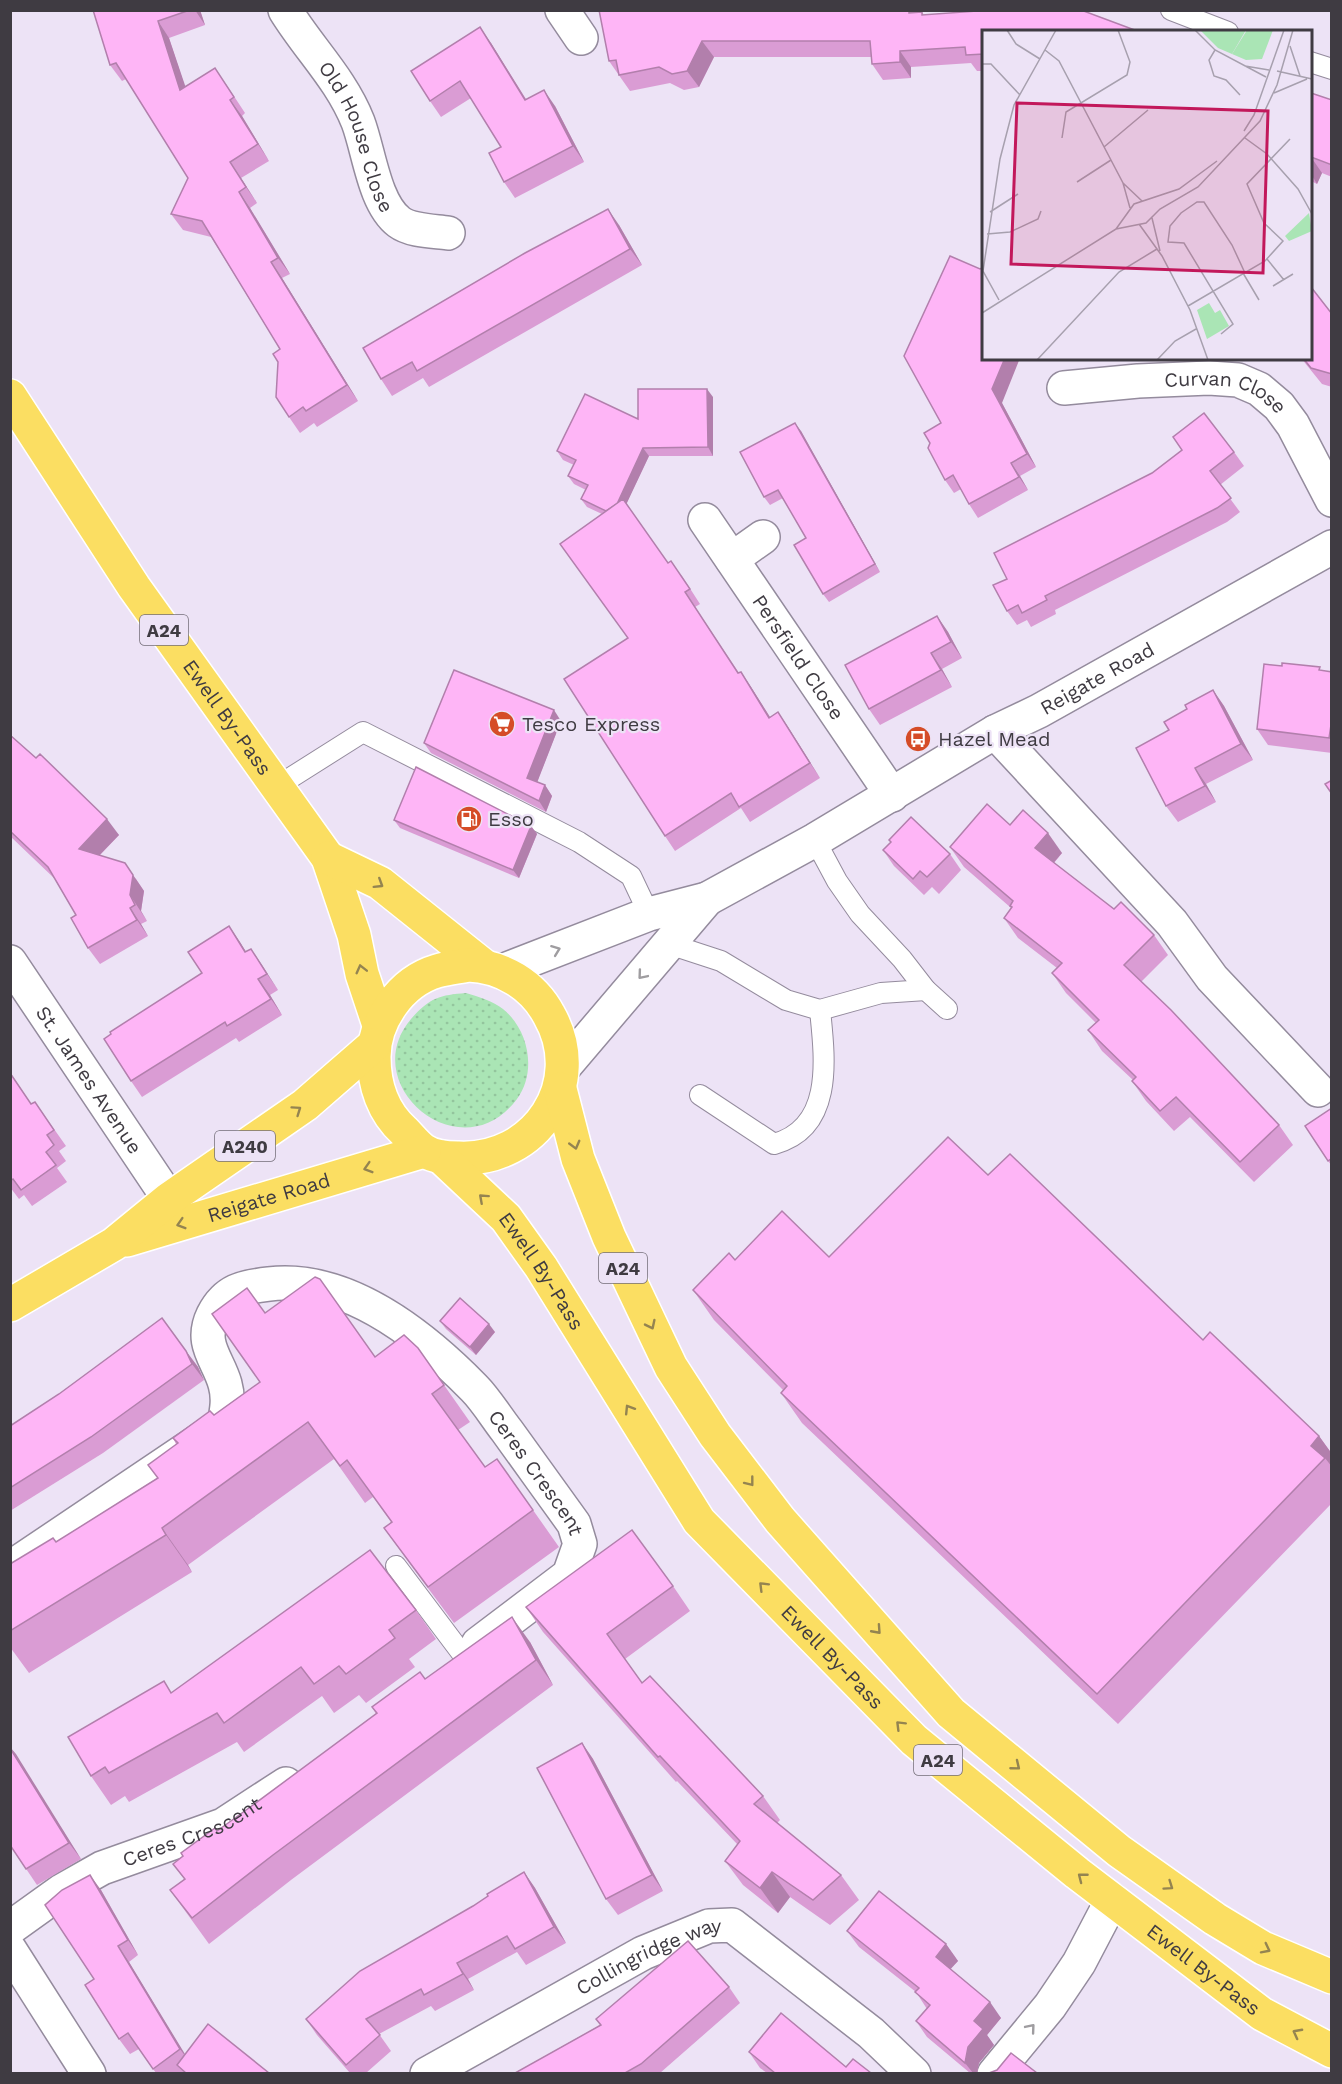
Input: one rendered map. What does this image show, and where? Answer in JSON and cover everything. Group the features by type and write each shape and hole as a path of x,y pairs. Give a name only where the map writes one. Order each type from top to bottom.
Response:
{"highway":[{"name":"Ewell By-Pass","path":"10,396 134,587 328,858 354,935 377,1035 374,1076 385,1107 397,1124 506,1218 541,1267 699,1521 914,1740 1112,1900 1262,2014 1332,2051"},
{"name":"Ewell By-Pass","path":"328,858 380,883 493,969 539,996 560,1033 562,1078 578,1159 609,1237 671,1367 715,1435 780,1520 960,1720 1119,1851 1215,1919 1263,1948 1332,1977"},
{"path":"377,1035 389,1008 412,984 436,971 468,965 493,969"},
{"name":"Reigate Road","path":"10,1305 114,1244 169,1199 305,1105 377,1035"},
{"path":"433,1154 476,1159 508,1148 534,1131 550,1112 562,1078"},
{"name":"Reigate Road","path":"114,1244 433,1154"}],"street":[{"name":"Old House Close","path":"285,10 324,60 343,92 357,121 384,206 400,223 448,233"},
{"path":"562,10 581,38"},
{"name":"Curvan Close","path":"1064,388 1162,380 1209,378 1238,380 1258,389 1286,416 1332,500"},
{"name":"Persfield Close","path":"705,520 892,795"},
{"path":"732,559 763,537"},
{"name":"Reigate Road","path":"493,969 649,914 707,898 815,840 995,732 1039,711 1332,547"},
{"path":"995,732 1172,923 1212,978 1318,1090"},
{"name":"Reigate Road","path":"562,1078 707,898"},
{"name":"St. James Avenue","path":"10,962 169,1199"},
{"name":"Ceres Crescent","path":"10,1568 224,1424 229,1404 225,1383 209,1352 208,1333 213,1316 228,1293 251,1286 288,1282 316,1285 366,1304 418,1338 475,1389 574,1524 580,1544 569,1575 434,1676"},
{"name":"Ceres Crescent","path":"10,1928 63,1890 102,1868 223,1825 315,1763"},
{"path":"994,2073 1050,2006 1079,1963 1112,1900"},
{"name":"Collingridge way","path":"427,2073 643,1953 709,1926 732,1925 792,1969 871,2033 914,2073"},
{"path":"10,1950 89,2073"}],"lane":[{"path":"1171,10 1223,30"},
{"path":"1312,62 1332,69"},
{"path":"276,787 363,732 579,842 631,876 649,914"},
{"path":"815,840 837,881 860,914 902,959 926,990 947,1009"},
{"path":"669,944 721,961 786,1000 820,1010 881,993 926,990"},
{"path":"700,1095 774,1143 787,1140 810,1123 817,1110 826,1063 820,1010"},
{"path":"396,1566 463,1655"}],"green space":[{"path":"466,993 495,1004 512,1018 524,1040 528,1064 527,1076 517,1099 494,1120 469,1127 444,1124 422,1112 405,1093 396,1070 397,1044 411,1019 429,1002 449,995"}],"building":[{"path":"93,10 190,10 158,21 180,90 215,68 234,97 230,100 258,144 230,162 246,187 239,192 278,258 271,262 347,385 306,411 303,407 289,417 276,397 278,362 273,354 280,349 202,221 171,214 188,178 116,63 110,65"},
{"path":"599,10 909,10 909,13 922,12 922,15 991,10 1081,10 1135,30 982,30 982,54 966,55 965,47 900,51 900,62 872,64 870,41 702,41 687,71 672,74 659,67 619,75 616,60 609,61"},
{"path":"480,27 525,100 544,90 573,146 504,182 489,153 501,147 460,81 430,101 411,71"},
{"path":"1312,93 1332,100 1332,165 1312,157"},
{"path":"608,209 630,249 417,371 412,362 381,379 363,348 525,253"},
{"path":"950,256 982,268 982,360 1004,360 992,389 1027,454 1011,463 1019,477 969,504 953,475 945,480 928,448 930,443 924,433 941,423 904,356"},
{"path":"1312,288 1332,314 1332,374 1311,368 1305,360 1312,360"},
{"path":"638,389 707,389 708,447 643,448 617,504 606,511 581,499 588,485 568,476 576,460 557,451 585,394 638,419"},
{"path":"1204,413 1234,452 1210,471 1231,498 1217,508 1045,596 1047,600 1022,613 1018,605 1007,611 993,585 1007,579 994,553 1152,473 1182,450 1173,437"},
{"path":"795,423 875,564 823,594 794,545 806,538 778,490 764,497 740,452"},
{"path":"623,499 668,563 671,561 690,589 685,592 738,673 741,672 769,718 778,712 810,763 739,807 731,793 665,836 564,679 628,638 560,544"},
{"path":"937,616 951,642 931,653 941,670 869,709 845,665"},
{"path":"1282,663 1320,667 1319,670 1332,672 1332,718 1329,738 1257,729 1264,664 1282,666"},
{"path":"454,670 554,710 527,778 545,785 539,801 424,743"},
{"path":"1213,690 1241,744 1195,768 1205,786 1166,806 1136,748 1169,730 1164,722 1187,709 1185,705"},
{"path":"10,735 36,758 40,754 107,819 79,849 125,863 133,875 130,895 135,905 130,908 137,920 88,948 71,918 76,915 48,867 10,831"},
{"path":"416,767 531,826 513,870 394,820"},
{"path":"1332,780 1332,794 1325,784"},
{"path":"987,804 1010,825 1023,810 1048,833 1035,848 1114,909 1121,902 1154,935 1124,965 1171,1010 1279,1125 1240,1162 1176,1097 1160,1111 1132,1081 1136,1077 1088,1030 1099,1020 1052,973 1062,963 1004,918 1012,907 1010,906 1013,901 950,847"},
{"path":"911,817 950,854 927,877 920,871 913,879 883,850 891,842 889,840"},
{"path":"229,926 245,952 251,949 267,974 258,979 271,999 227,1026 225,1022 131,1081 104,1039 111,1034 110,1032 202,973 188,952"},
{"path":"10,1073 31,1104 35,1102 54,1130 47,1135 54,1145 46,1152 56,1165 21,1190 13,1179 10,1181"},
{"path":"1332,1108 1332,1158 1328,1161 1305,1126"},
{"path":"948,1137 988,1175 1010,1154 1203,1340 1210,1332 1319,1436 1311,1446 1325,1458 1097,1694 781,1393 787,1386 693,1290 729,1253 735,1260 782,1211 829,1257"},
{"path":"315,1277 320,1279 375,1357 404,1335 418,1348 444,1385 432,1394 485,1467 497,1459 533,1510 428,1587 384,1528 392,1522 347,1460 340,1466 308,1422 162,1528 166,1535 10,1631 10,1564 53,1538 56,1542 158,1478 148,1465 178,1443 173,1438 210,1411 214,1415 260,1382 212,1314 247,1288 265,1313"},
{"path":"460,1298 489,1324 470,1347 440,1321"},
{"path":"162,1318 186,1351 192,1364 91,1437 10,1488 10,1426 59,1394"},
{"path":"632,1530 673,1586 607,1634 642,1683 650,1676 763,1796 754,1804 841,1875 813,1900 772,1872 760,1888 725,1861 740,1841 660,1756 658,1757 526,1607"},
{"path":"370,1550 416,1610 389,1630 395,1638 346,1674 339,1666 314,1684 301,1667 224,1723 217,1713 109,1773 105,1767 91,1776 68,1737 164,1681 171,1693"},
{"path":"512,1617 536,1660 273,1855 192,1918 170,1890 185,1879 173,1864 183,1856 181,1853 215,1828 217,1831 377,1713 372,1707 420,1672 425,1679"},
{"path":"582,1743 652,1875 606,1899 537,1768"},
{"path":"10,1748 69,1843 26,1869 10,1845"},
{"path":"524,1872 554,1927 515,1949 507,1936 457,1963 463,1974 424,1995 421,1989 366,2019 380,2035 346,2065 306,2019 360,1971 473,1906 488,1896 487,1894"},
{"path":"90,1875 128,1940 118,1946 180,2049 153,2069 128,2033 119,2039 85,1985 94,1979 45,1905 62,1890"},
{"path":"879,1891 946,1944 936,1957 990,2002 974,2021 983,2029 968,2047 965,2063 916,2021 930,2005 915,1992 919,1988 847,1931"},
{"path":"688,1941 729,1987 641,2064 625,2073 515,2073 601,2025 596,2019"},
{"path":"781,2013 846,2067 853,2059 871,2073 775,2073 749,2052"},
{"path":"208,2024 269,2073 186,2073 177,2065"},
{"path":"1011,2053 1037,2073 989,2073 997,2070"}],"place":[{"name":"Tesco Express","path":"502,724"},
{"name":"Hazel Mead","path":"918,739"},
{"name":"Esso","path":"469,819"}]}
